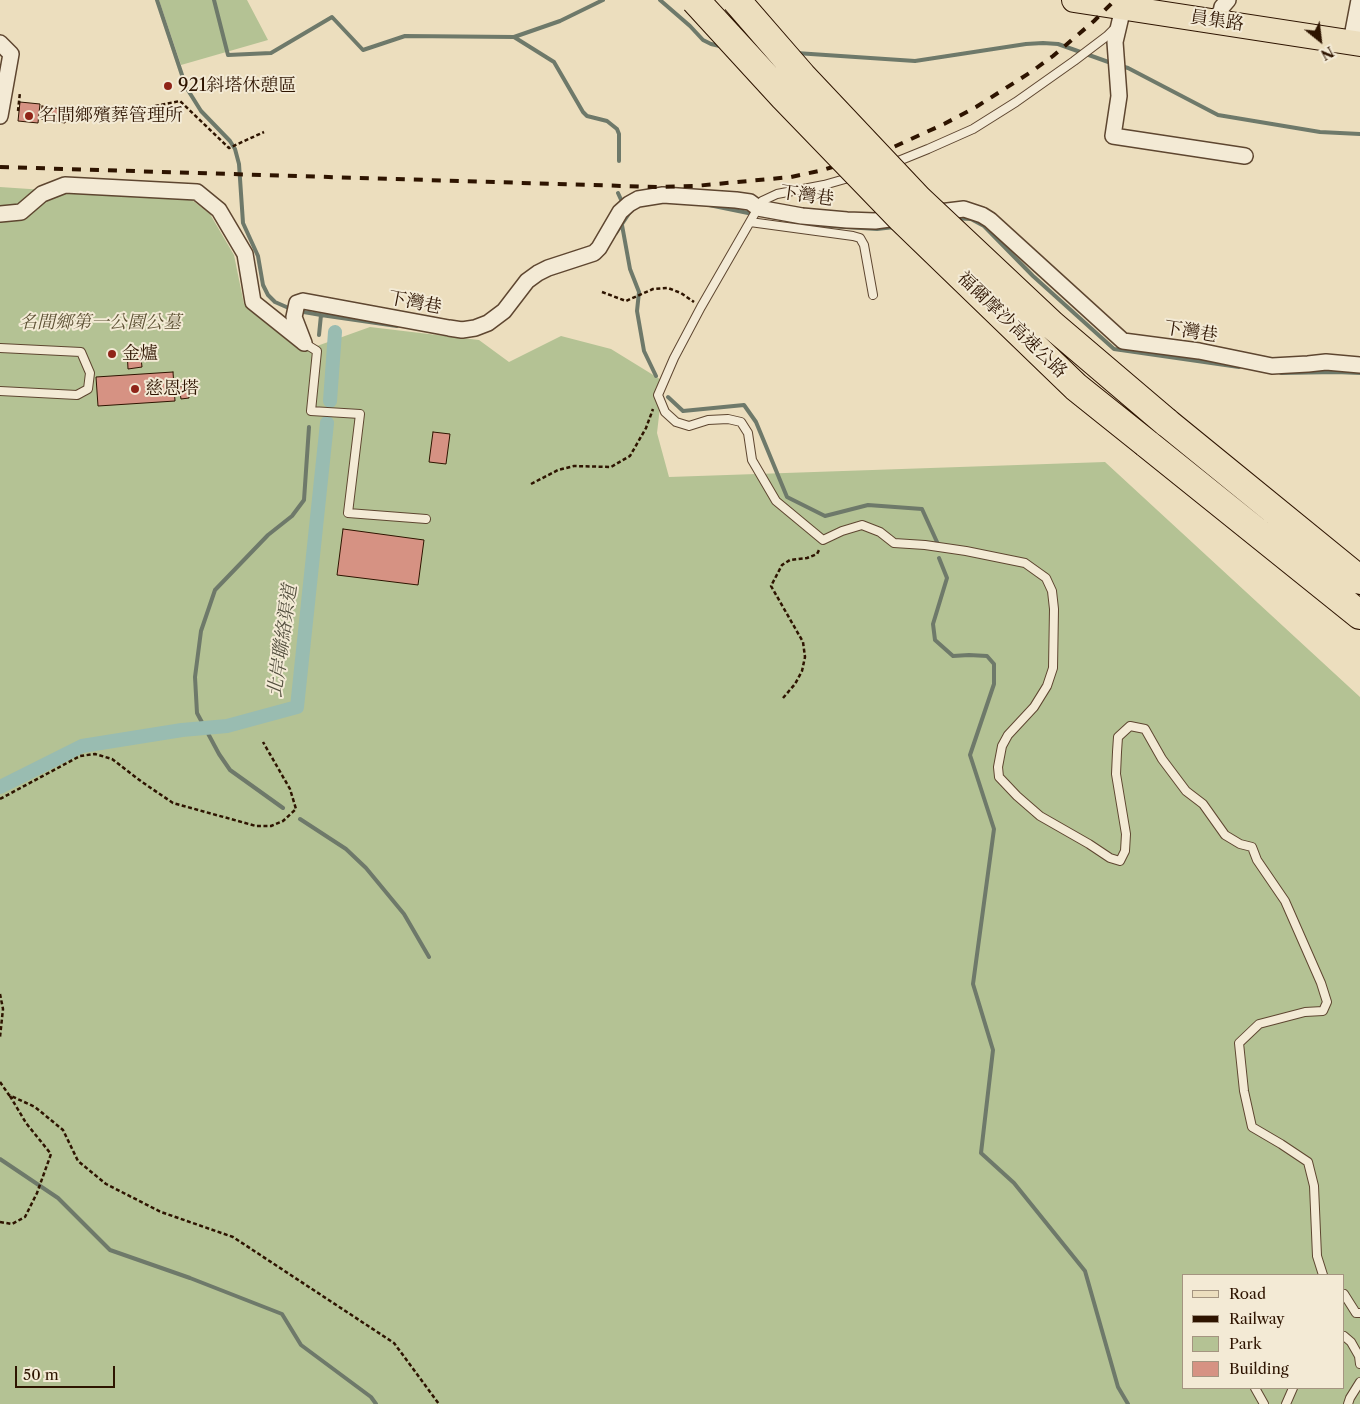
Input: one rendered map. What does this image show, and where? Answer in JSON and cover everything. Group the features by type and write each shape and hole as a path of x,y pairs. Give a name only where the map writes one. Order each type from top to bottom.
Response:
{"highway":[{"name":"福爾摩沙高速公路","path":"695,0 784,97 902,219 1076,387 1360,615"},
{"name":"福爾摩沙高速公路","path":"736,0 802,76 919,200 1052,325 1166,422 1360,580"}],"main road":[{"name":"員集路","path":"1074,0 1121,16 1223,9"},
{"name":"員集路","path":"1178,0 1356,36"}],"street":[{"path":"1356,36 1359,0"},
{"path":"1121,16 1115,42 1119,96 1113,136 1245,156"},
{"path":"0,43 11,54 0,116"},
{"path":"0,214 20,212 42,194 65,185 197,192 219,210 245,254 253,302 304,343"},
{"name":"下灣巷","path":"304,343 296,310 303,301 449,328 462,330 476,328 497,317 527,281 538,273 594,253 624,208 638,199 663,196 736,200 750,202 758,208 802,216 875,222 953,210 974,211 990,220 1123,341 1199,351 1272,366 1326,362 1360,364"}],"lane":[{"path":"878,169 973,129 1016,102 1094,46 1121,16"},
{"path":"869,172 824,185 769,196 762,201 674,358 658,395 665,412 676,422 689,426 708,420 728,419 741,422 748,434 752,460 776,501 823,540 842,531 862,525 880,532 894,543 942,547 1026,563 1046,578 1052,591 1055,629 1053,668 1047,686 1030,712 1008,735 1002,746 998,766 999,777 1040,816 1110,858 1120,861 1125,851 1126,834 1116,774 1118,737 1130,726 1145,729 1162,759 1186,791 1203,804 1225,835 1240,844 1252,847 1257,860 1285,901 1321,982 1326,1002 1323,1011 1305,1012 1259,1024 1239,1043 1244,1091 1252,1127 1308,1162 1314,1186 1317,1256 1324,1273"},
{"path":"750,222 860,238 864,245 873,295"},
{"path":"304,343 317,352 312,411 360,414 348,513 426,519"},
{"path":"0,348 81,352 90,373 88,389 77,395 0,392"},
{"path":"1345,1296 1356,1313 1360,1313"},
{"path":"1345,1337 1351,1342 1359,1356 1360,1364"},
{"path":"1348,1404 1360,1382"},
{"path":"1256,1389 1264,1404"},
{"path":"1286,1404 1293,1389"}],"path":[{"path":"18,111 20,92"},
{"path":"155,106 180,101 229,148 264,132"},
{"path":"602,292 626,301 653,289 661,288 681,292 701,307"},
{"path":"531,484 558,470 574,466 611,467 630,456 646,428 658,395"},
{"path":"783,698 802,671 805,657 803,642 771,586 782,566 790,560 807,558 817,554 823,540"},
{"path":"0,799 80,756 95,754 112,759 173,803 256,826 271,826 284,821 296,809 290,789 264,742"},
{"path":"0,994 3,1009 0,1037"},
{"path":"0,1082 26,1123 51,1154 37,1193 25,1217 12,1224 0,1222"},
{"path":"9,1095 35,1107 63,1130 78,1161 106,1184 161,1212 234,1237 394,1343 439,1404"}],"green space":[{"path":"159,0 247,0 268,40 181,65"},
{"name":"名間鄉第一公園公墓","path":"0,187 192,200 210,214 234,255 244,304 303,351 370,327 479,340 509,362 561,336 611,349 663,381 657,433 669,477 1105,462 1360,697 1360,1404 0,1404"}],"building":[{"name":"名間鄉殯葬管理所","path":"20,102 40,104 38,123 18,121"},
{"path":"42,106 67,110 65,123 41,119"},
{"path":"140,348 142,367 128,369 127,349"},
{"name":"慈恩塔","path":"173,372 175,401 98,406 96,377"},
{"path":"188,386 189,398 181,399 179,387"},
{"path":"433,432 450,434 446,464 429,462"},
{"path":"343,529 424,540 418,585 337,575"}],"waterway":[{"path":"157,0 186,87 201,111 230,141 235,149 239,164 243,223 258,256 263,285 268,295 275,302 291,309"},
{"path":"214,0 228,55 271,53 332,17 363,50 405,36 514,37 560,21 603,0"},
{"path":"660,0 703,40 724,47"},
{"path":"514,37 554,62 587,116 607,121 617,129 619,134 619,161"},
{"path":"796,53 915,61 1043,43 1058,44 1114,64"},
{"path":"1121,66 1218,115 1320,132 1360,134"},
{"path":"618,193 623,204"},
{"path":"709,205 753,214"},
{"path":"616,233 630,212"},
{"path":"953,218 971,219 984,226 1033,276 1114,349 1239,367"},
{"path":"622,225 630,269 639,292 637,311 644,351 656,376"},
{"path":"814,225 877,229 894,227"},
{"path":"298,311 397,326"},
{"path":"319,335 321,315"},
{"name":"北岸聯絡渠道","path":"330,401 335,332"},
{"path":"1281,373 1360,373"},
{"path":"668,397 683,411 744,405 756,422 787,497 825,516 868,505 922,509 937,542"},
{"name":"北岸聯絡渠道","path":"0,787 82,746 182,730 227,726 297,707 327,423"},
{"path":"283,808 230,770 219,754 197,713 195,677 201,631 215,590 268,535 292,516 304,500 309,427"},
{"path":"939,558 947,578 933,624 935,640 953,656 987,656 994,664 994,684 970,755 994,829 973,984 993,1050 981,1153 1014,1183 1085,1271 1118,1387 1128,1404"},
{"path":"300,819 346,849 366,868 404,914 429,957"},
{"path":"0,1159 58,1198 110,1250 190,1278 282,1314 301,1345 371,1397 376,1404"}],"railway":[{"path":"0,167 657,187 695,186 791,177 823,170 887,150 976,107 1053,56 1094,21 1115,0"}],"place":[{"name":"921斜塔休憩區","path":"168,86"},
{"name":"名間鄉殯葬管理所","path":"29,116"},
{"name":"金爐","path":"112,354"},
{"name":"慈恩塔","path":"135,389"}]}
